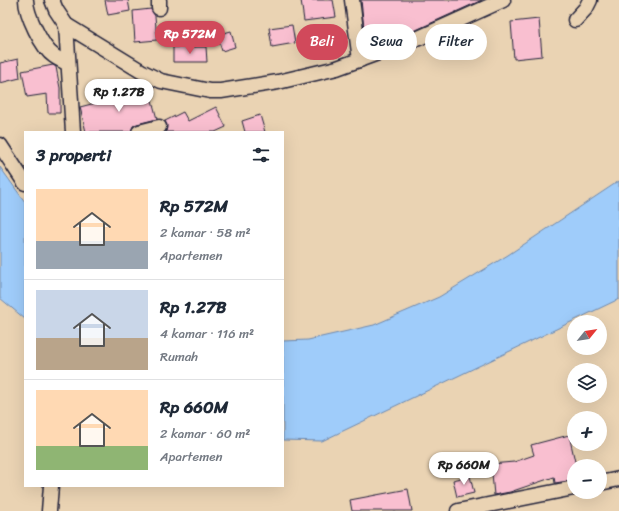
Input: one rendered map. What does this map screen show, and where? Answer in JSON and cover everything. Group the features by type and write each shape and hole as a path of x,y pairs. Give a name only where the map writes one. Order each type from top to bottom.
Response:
{"street":[{"path":"26,0 28,13 41,39 53,56 68,64"},
{"path":"52,0 56,10 66,25 141,71 161,81 210,91 221,91 278,82 324,72 360,60"},
{"path":"352,0 356,30"},
{"path":"417,39 503,0"},
{"path":"575,20 590,0"},
{"path":"66,25 73,131"},
{"path":"143,131 159,127"},
{"path":"0,145 24,181"},
{"path":"607,482 619,479"},
{"path":"49,511 51,487"},
{"path":"458,511 567,489"}],"water":[{"path":"0,167 24,201 24,318 0,298"},
{"path":"619,181 619,299 586,315 567,315 567,324 322,441 284,440 284,341 308,340 374,325 439,297 508,255"}],"building":[{"path":"105,0 128,0 130,11 108,15"},
{"path":"301,0 333,0 336,17 304,21"},
{"path":"361,0 482,0 429,24 425,24 425,26 417,30 417,24 363,24"},
{"path":"151,9 155,16 157,40 135,42 133,11"},
{"path":"539,19 542,56 514,59 511,22"},
{"path":"292,25 295,43 272,47 269,28"},
{"path":"231,31 235,47 222,51 217,35"},
{"path":"173,47 206,47 207,62 173,62"},
{"path":"18,59 20,78 0,83 0,63"},
{"path":"53,65 56,67 60,88 60,113 48,113 47,94 27,97 22,71"},
{"path":"149,89 157,119 137,124 133,126 131,131 86,131 80,107"},
{"path":"216,107 226,127 217,131 166,131 167,125 165,121 183,112 188,121"},
{"path":"260,115 265,131 245,131 242,121"},
{"path":"567,436 567,451 573,451 574,459 567,459 567,481 555,483 554,477 510,492 494,495 491,464 514,462 534,455 531,445"},
{"path":"470,476 474,493 457,497 453,480"},
{"path":"408,489 412,511 352,511 350,500"}]}
